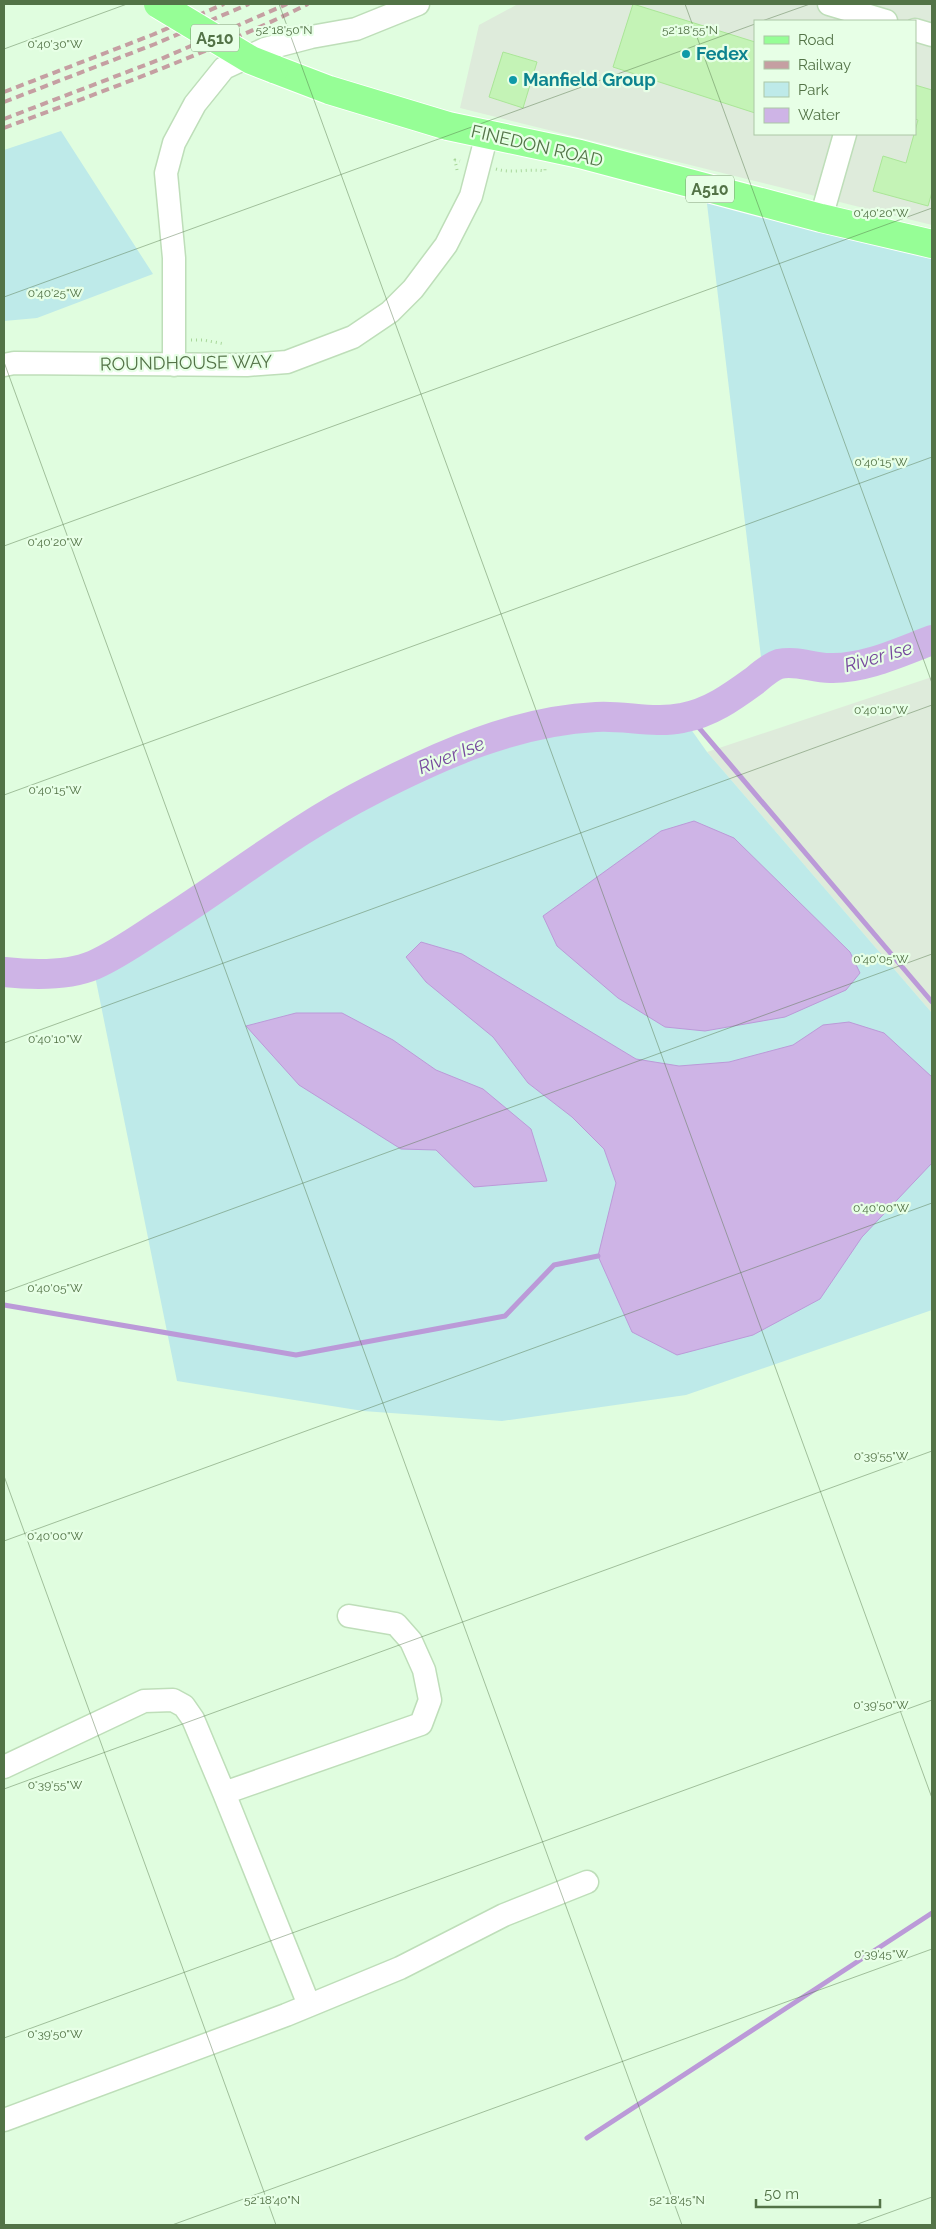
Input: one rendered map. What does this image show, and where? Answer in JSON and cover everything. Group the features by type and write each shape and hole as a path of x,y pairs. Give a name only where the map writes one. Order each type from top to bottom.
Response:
{"main road":[{"name":"FINEDON ROAD","path":"158,4 251,60 329,90 448,126 549,147 821,218 932,244"}],"street":[{"path":"174,365 174,258 166,173 174,143 195,104 224,68 265,49 311,37 356,29 418,4"},
{"path":"842,6 880,20"},
{"path":"916,30 932,35"},
{"name":"ROUNDHOUSE WAY","path":"4,365 14,363 247,365 287,362 353,337 390,312 413,290 440,252 472,196 487,134"},
{"path":"821,218 845,135"},
{"path":"224,1793 421,1724 430,1700 424,1670 411,1641 396,1624 348,1616"},
{"path":"4,1767 144,1701 173,1700 184,1706 193,1718 309,2005"},
{"path":"4,2120 309,2005 400,1968 504,1915 588,1882"}],"path":[{"path":"458,176 455,160 480,164 509,173 532,169 545,172 549,147"},
{"path":"174,341 203,340 228,345"}],"shaded area":[{"path":"518,4 932,4 932,225 460,108 479,25"},
{"path":"932,677 932,1013 707,752"}],"green space":[{"path":"61,131 153,274 37,318 4,321 4,150"},
{"path":"705,187 932,244 932,640 866,663 839,668 788,664 780,665 763,674"},
{"path":"596,717 663,720 683,718 707,752 932,1013 932,1310 686,1395 502,1421 363,1411 177,1381 93,966 124,949 222,886 299,832 367,793 423,765 508,732 554,722"}],"water":[{"path":"694,821 734,838 850,952 860,973 846,990 785,1017 705,1031 665,1027 618,998 557,946 543,916 661,831"},
{"path":"421,942 462,954 636,1059 679,1066 729,1062 793,1045 823,1025 849,1022 884,1033 932,1077 932,1163 862,1237 820,1299 753,1335 677,1355 632,1332 598,1256 616,1183 604,1149 572,1117 528,1083 493,1037 426,982 406,957"},
{"path":"92,962 92,972 27,978 4,977 4,967 56,970"},
{"path":"296,1013 342,1013 393,1040 436,1070 483,1089 531,1129 547,1181 474,1187 436,1150 401,1149 299,1085 246,1026"}],"building":[{"name":"Fedex","path":"633,4 754,42 754,113 613,67"},
{"name":"Manfield Group","path":"503,52 537,62 523,108 489,97"},
{"path":"916,85 932,90 932,192 928,206 873,191 883,156 906,163 914,135 916,135 918,120 916,119"}],"waterway":[{"name":"River Ise","path":"4,972 26,974 61,973 84,969 103,961 139,940 291,837 343,805 424,765 479,742 537,725 566,720 596,717 671,720 692,716 720,704 779,664 792,663 830,668 856,666 882,659 932,640"},
{"path":"689,716 932,1002"},
{"path":"4,1305 296,1355 505,1316 554,1265 598,1256"},
{"path":"587,2138 932,1913"}],"railway":[{"path":"4,92 152,35 224,4"},
{"path":"4,102 155,44 249,4"},
{"path":"4,119 161,59 287,4"},
{"path":"4,128 196,55 308,4"}],"place":[{"name":"Fedex","path":"686,54"},
{"name":"Manfield Group","path":"513,80"}]}
